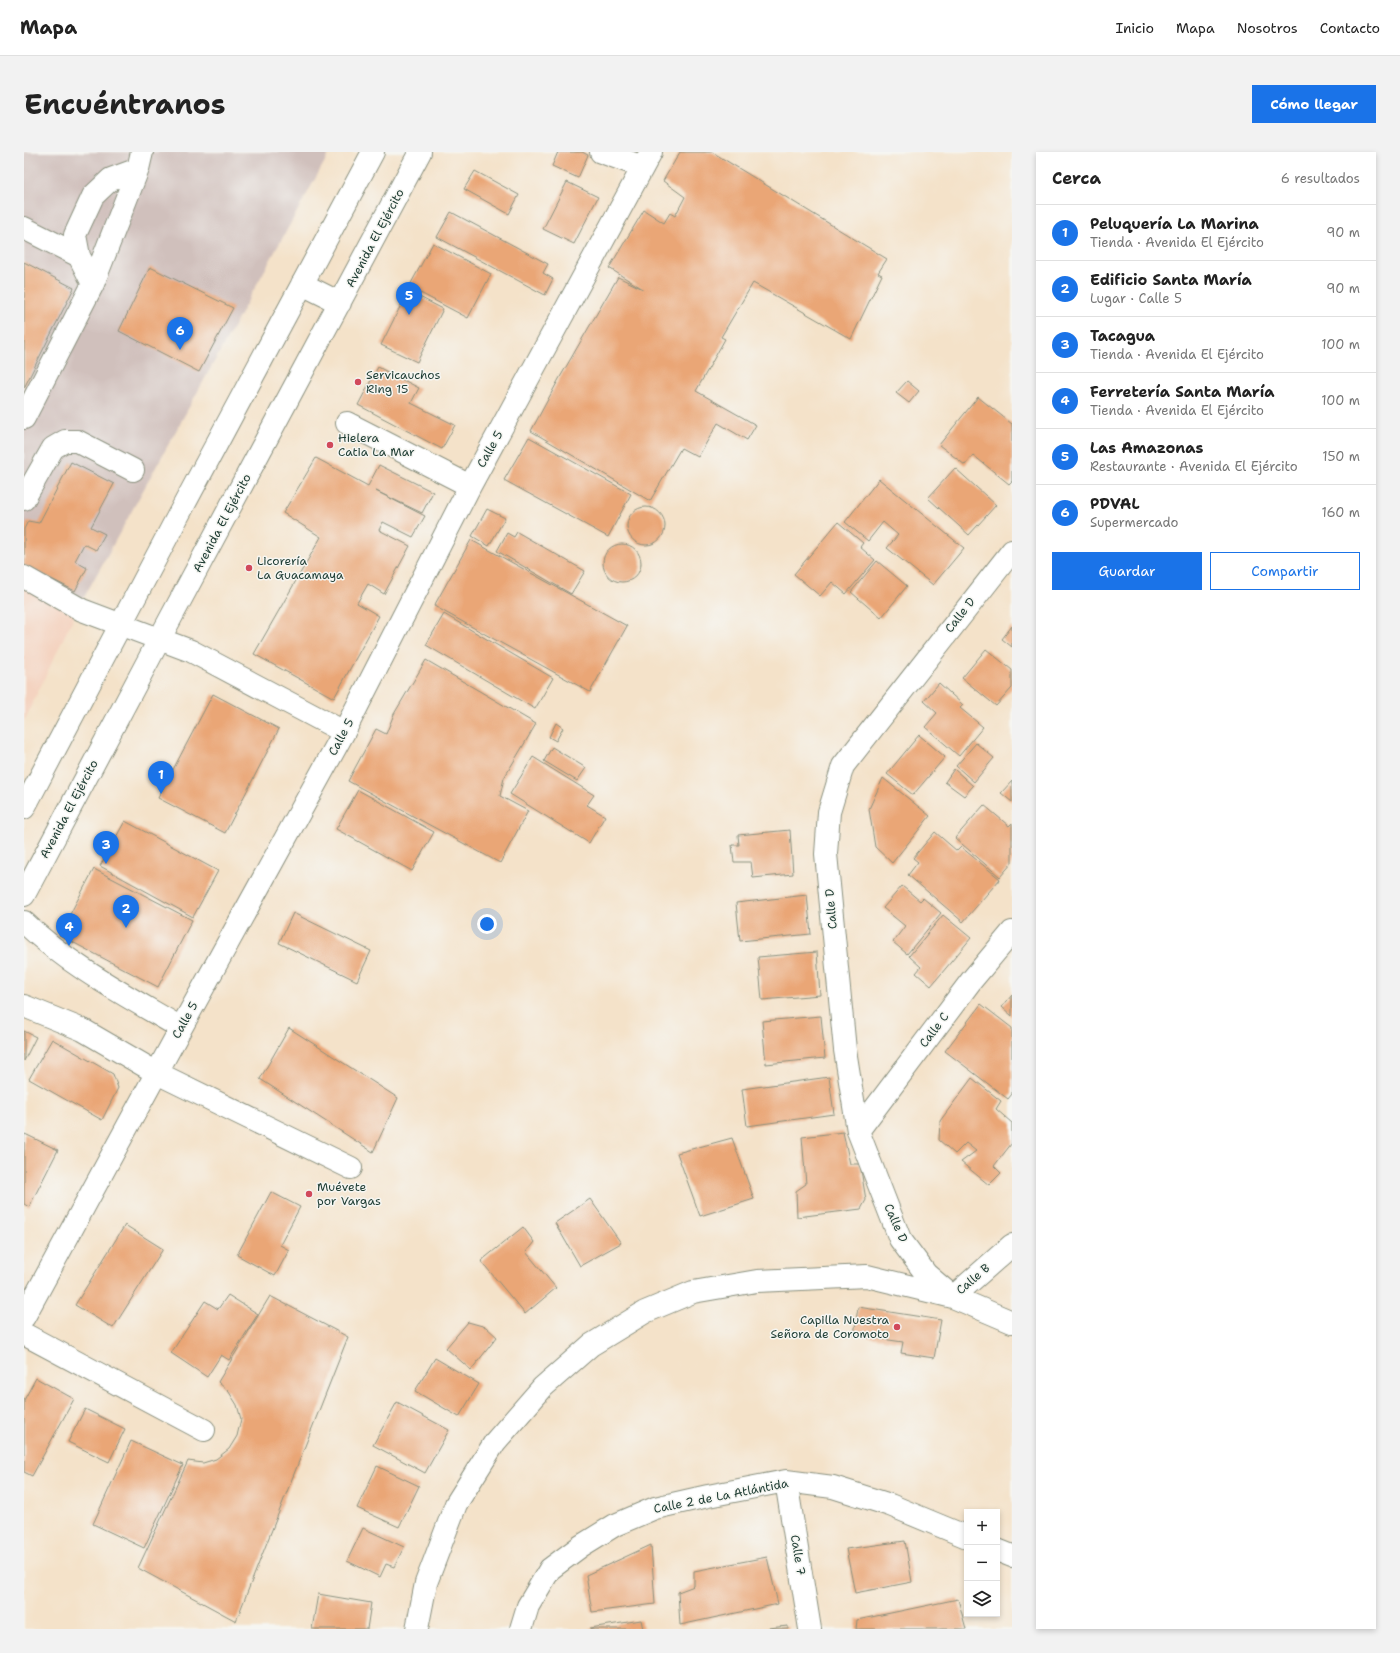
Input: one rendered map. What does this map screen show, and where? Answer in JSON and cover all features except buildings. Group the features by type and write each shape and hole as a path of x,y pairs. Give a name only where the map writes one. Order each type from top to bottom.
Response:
{"street":[{"path":"24,808 373,152"},
{"name":"Avenida El Ejército","path":"24,895 420,152"},
{"path":"601,152 647,160"},
{"name":"Calle 5","path":"24,1317 344,732 470,486 647,160"},
{"path":"93,284 79,256 75,235 93,196 111,179 140,161"},
{"path":"24,418 93,284 140,161"},
{"path":"24,228 79,256"},
{"path":"302,284 340,303"},
{"path":"347,423 470,486"},
{"path":"24,499 53,448 65,441 78,441 133,470"},
{"name":"Calle D","path":"952,1297 926,1274 900,1239 858,1131 845,1050 826,854 829,812 843,766 1012,550"},
{"path":"24,578 82,610 191,651 344,732"},
{"path":"24,922 55,949 110,986 181,1028"},
{"name":"Calle C","path":"858,1131 971,981 1012,932"},
{"path":"24,1006 83,1030 157,1073 350,1168"},
{"name":"Calle B","path":"952,1297 1012,1245"},
{"path":"417,1629 426,1583 456,1504 495,1442 543,1387 591,1345 645,1312 693,1292 757,1281 867,1276 952,1297 1012,1322"},
{"path":"24,1334 204,1430"},
{"name":"Calle 2 de La Atlántida","path":"521,1629 528,1606 550,1569 581,1546 615,1525 655,1508 786,1481 833,1487 890,1505 964,1535"},
{"name":"Calle 7","path":"786,1481 810,1629"},
{"path":"1000,1551 1012,1556"}],"shaded area":[{"path":"24,152 330,152 77,610 24,575"},
{"path":"24,576 77,610 24,721"}],"place":[{"name":"Las Amazonas","path":"409,315"},
{"name":"PDVAL","path":"180,350"},
{"name":"Servicauchos Ring 15","path":"358,382"},
{"name":"Hielera Catia La Mar","path":"330,445"},
{"name":"Licorería La Guacamaya","path":"249,568"},
{"name":"Peluquería La Marina","path":"161,794"},
{"name":"Tacagua","path":"106,864"},
{"name":"Edificio Santa María","path":"126,928"},
{"name":"Ferretería Santa María","path":"69,946"},
{"name":"Muévete por Vargas","path":"309,1194"},
{"name":"Capilla Nuestra Señora de Coromoto","path":"897,1327"}]}
